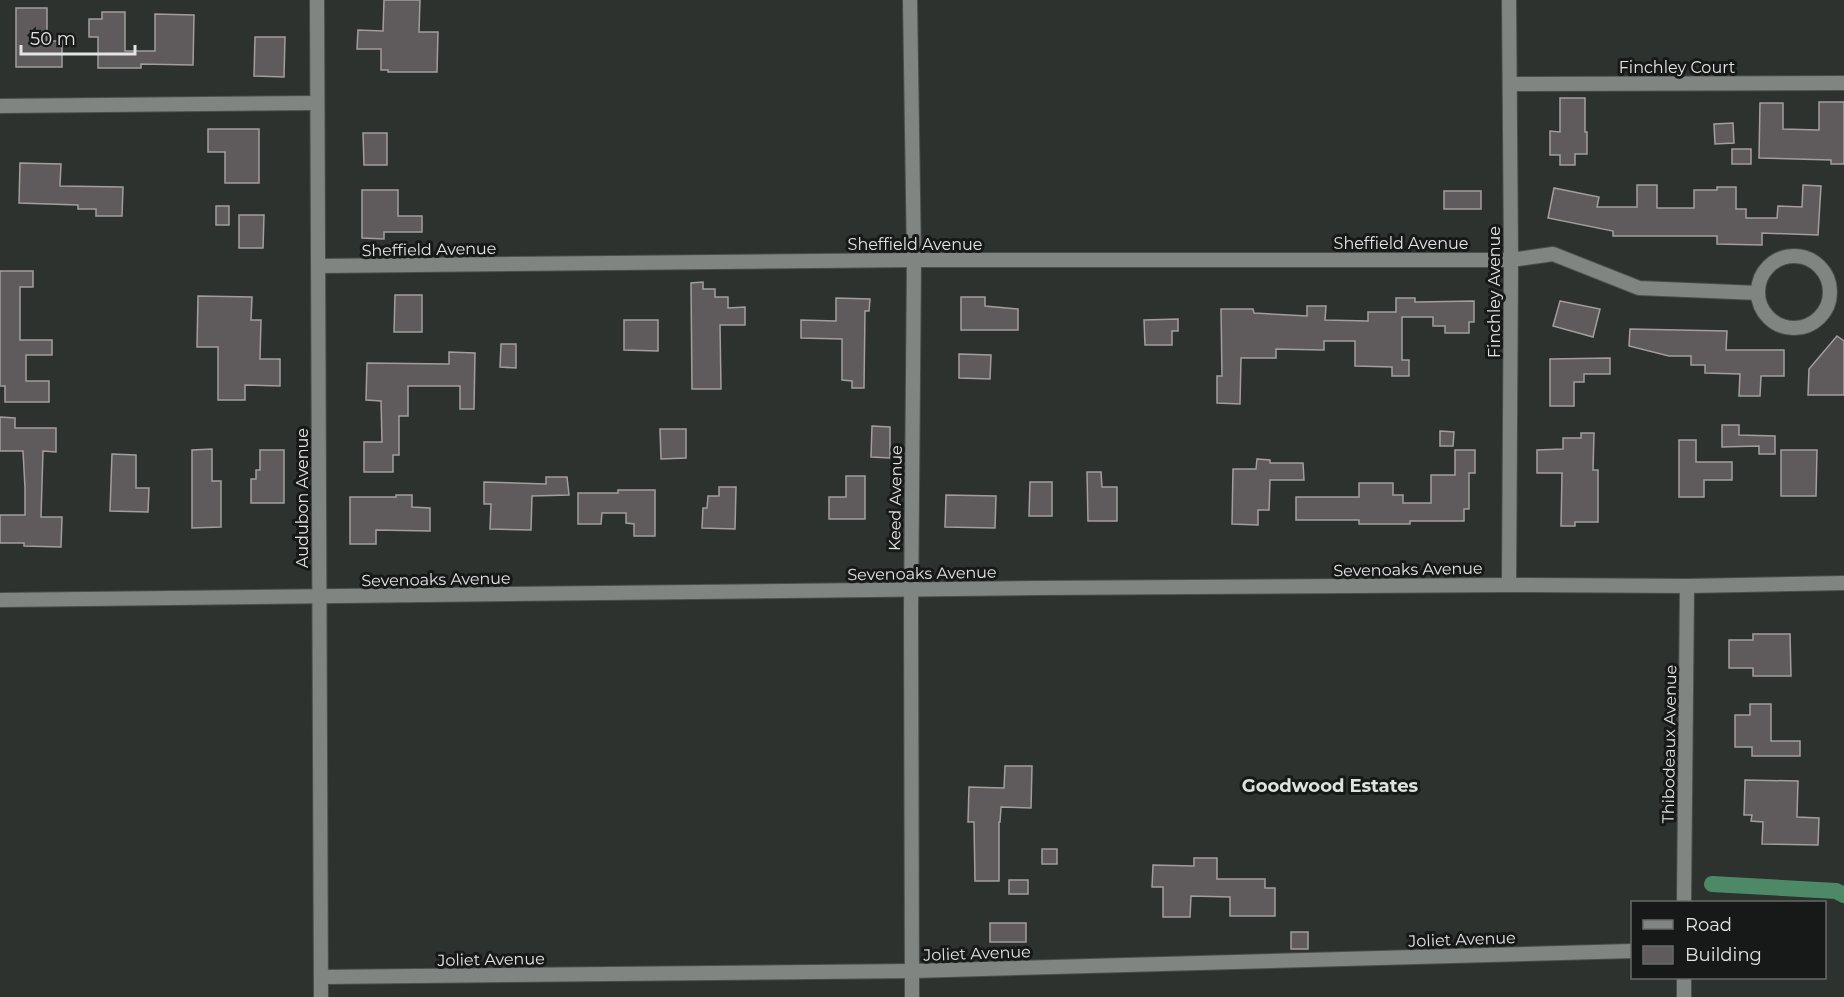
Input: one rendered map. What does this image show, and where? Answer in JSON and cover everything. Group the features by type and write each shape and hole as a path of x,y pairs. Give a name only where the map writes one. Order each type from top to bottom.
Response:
{"street":[{"name":"Audubon Avenue","path":"317,0 321,997"},
{"name":"Keed Avenue","path":"910,0 914,260 911,590 912,997"},
{"name":"Finchley Avenue","path":"1509,0 1511,260 1509,585"},
{"name":"Finchley Court","path":"1510,84 1844,83"},
{"path":"0,106 317,103"},
{"name":"Sheffield Avenue","path":"319,266 914,260 1511,260 1553,254 1638,288 1758,293"},
{"path":"1785,256 1801,256 1816,262 1827,274 1831,290 1828,306 1818,319 1804,327 1787,327 1773,321 1762,309 1758,293 1761,277 1770,264 1785,256"},
{"name":"Sevenoaks Avenue","path":"0,600 1844,583"},
{"name":"Thibodeaux Avenue","path":"1684,901 1687,586"},
{"name":"Joliet Avenue","path":"321,977 912,971 1631,951"},
{"path":"1684,979 1684,997"}],"building":[{"path":"384,0 420,0 419,32 438,32 437,72 381,70 381,49 357,49 358,30 383,31"},
{"path":"16,8 47,8 47,41 62,41 62,67 16,67"},
{"path":"102,12 125,12 125,51 155,51 155,14 194,15 193,65 141,64 141,68 98,68 98,37 89,37 89,19 102,19"},
{"path":"255,37 285,37 284,77 254,76"},
{"path":"1560,98 1585,98 1587,154 1575,154 1575,165 1560,165 1560,155 1550,155 1550,131 1560,132"},
{"path":"1819,102 1844,102 1844,164 1831,164 1831,160 1759,158 1760,103 1783,103 1783,129 1819,130"},
{"path":"1733,123 1734,143 1715,144 1714,124"},
{"path":"208,129 259,129 259,183 225,183 225,152 208,152"},
{"path":"363,133 387,133 387,165 364,165"},
{"path":"1732,149 1751,149 1751,164 1732,164"},
{"path":"20,163 61,164 60,186 123,187 122,216 96,216 96,209 78,209 78,205 19,203"},
{"path":"1637,185 1657,185 1657,208 1694,208 1694,190 1736,187 1736,209 1746,209 1746,218 1777,218 1778,206 1802,207 1803,185 1821,186 1818,235 1762,233 1762,245 1717,244 1717,236 1613,236 1613,231 1548,218 1554,188 1599,197 1597,207 1637,207"},
{"path":"362,190 398,190 398,216 422,216 422,232 384,232 384,239 362,238"},
{"path":"1444,191 1481,191 1481,209 1444,209"},
{"path":"216,206 229,206 229,225 216,225"},
{"path":"239,215 264,215 263,248 239,248"},
{"path":"0,271 33,271 33,287 20,287 20,340 52,340 52,355 26,355 26,381 49,381 49,402 5,402 5,386 0,386"},
{"path":"703,282 703,289 715,289 715,297 728,297 728,308 745,307 745,325 720,325 721,389 692,389 691,283"},
{"path":"395,295 422,295 422,332 394,332"},
{"path":"198,296 252,297 251,320 261,320 260,359 280,359 280,386 245,385 245,400 218,400 218,347 197,347"},
{"path":"961,297 985,297 985,306 1018,309 1018,330 961,330"},
{"path":"836,298 870,299 869,311 865,311 864,388 852,388 852,381 842,380 842,339 801,338 801,320 836,321"},
{"path":"1396,298 1415,298 1415,302 1474,301 1474,322 1469,322 1469,333 1445,333 1445,326 1433,326 1433,317 1402,317 1402,360 1409,360 1409,376 1392,376 1392,367 1355,366 1355,341 1324,341 1324,350 1276,349 1276,358 1241,358 1240,404 1217,403 1217,376 1222,376 1221,309 1253,309 1254,313 1307,316 1307,306 1326,306 1325,320 1368,321 1368,312 1396,312"},
{"path":"1560,301 1600,309 1593,337 1553,326"},
{"path":"1178,319 1178,331 1172,331 1172,345 1145,345 1144,320"},
{"path":"624,320 658,320 658,351 624,350"},
{"path":"1630,329 1727,331 1726,350 1784,350 1784,376 1761,376 1760,396 1739,396 1740,374 1705,373 1705,365 1691,365 1691,356 1669,356 1629,346"},
{"path":"1837,336 1844,341 1844,395 1808,395 1809,369"},
{"path":"501,344 516,344 516,368 500,367"},
{"path":"449,352 475,353 474,409 460,409 460,386 408,386 408,416 399,416 399,455 393,455 393,472 364,472 364,442 382,442 381,401 366,400 367,363 449,364"},
{"path":"959,354 991,355 990,379 959,378"},
{"path":"1610,358 1610,374 1584,374 1584,382 1574,382 1574,406 1550,406 1550,359"},
{"path":"0,417 15,418 15,428 56,428 56,452 43,451 41,517 62,517 61,547 0,543 0,515 25,515 25,488 23,451 0,451"},
{"path":"1722,425 1739,425 1739,435 1775,436 1775,454 1759,454 1759,446 1722,447"},
{"path":"872,426 890,427 890,458 871,457"},
{"path":"660,429 686,429 686,458 661,459"},
{"path":"1440,431 1454,432 1453,446 1440,446"},
{"path":"1581,433 1594,433 1593,470 1598,470 1598,522 1575,522 1575,526 1561,526 1562,473 1537,473 1537,450 1563,449 1563,438 1581,438"},
{"path":"1679,440 1696,440 1696,462 1732,462 1732,480 1704,480 1704,497 1679,497"},
{"path":"212,449 212,481 221,481 221,527 192,528 192,450"},
{"path":"260,450 284,450 284,503 251,503 251,479 256,479 256,470 260,470"},
{"path":"1455,450 1475,450 1475,473 1469,473 1469,509 1464,509 1464,521 1359,524 1359,520 1296,520 1296,497 1359,497 1359,483 1393,483 1393,495 1403,495 1403,503 1431,503 1431,475 1455,475"},
{"path":"1781,450 1817,450 1816,496 1781,496"},
{"path":"112,454 136,455 136,488 149,488 148,512 110,511"},
{"path":"1257,459 1270,460 1270,463 1303,463 1304,480 1270,480 1269,510 1258,510 1258,525 1232,524 1233,469 1256,469"},
{"path":"1087,472 1101,472 1102,487 1117,487 1117,521 1088,521"},
{"path":"846,476 865,476 865,519 829,519 829,497 846,497"},
{"path":"546,477 567,477 569,495 532,496 531,530 490,529 491,504 484,504 484,482 546,484"},
{"path":"1030,482 1052,482 1052,516 1029,516"},
{"path":"719,487 736,487 735,529 702,528 703,508 707,508 708,496 719,496"},
{"path":"618,490 655,490 655,536 634,536 634,524 626,523 626,513 602,513 601,524 578,524 578,493 618,493"},
{"path":"396,495 412,495 412,507 430,508 430,531 376,530 376,544 350,544 350,497 396,497"},
{"path":"946,495 996,496 995,528 945,527"},
{"path":"1753,634 1790,634 1791,676 1753,676 1753,668 1729,668 1729,640 1753,640"},
{"path":"1750,704 1771,704 1771,741 1800,741 1800,756 1752,756 1752,747 1735,747 1735,715 1750,715"},
{"path":"1005,766 1032,766 1031,808 1001,807 999,881 975,881 974,822 968,822 969,787 1004,788"},
{"path":"1745,780 1798,781 1797,817 1819,818 1818,845 1762,844 1763,822 1751,821 1752,815 1744,815"},
{"path":"1042,849 1057,849 1057,864 1042,864"},
{"path":"1194,858 1217,858 1217,879 1265,879 1265,888 1275,888 1275,916 1230,916 1230,897 1191,896 1190,917 1163,917 1163,887 1152,887 1153,865 1194,866"},
{"path":"1009,880 1028,880 1028,894 1009,894"},
{"path":"990,923 1026,923 1026,942 990,942"},
{"path":"1291,932 1308,932 1308,949 1291,949"}],"waterway":[{"path":"1712,884 1836,891 1844,895"}],"district":[{"name":"Goodwood Estates","path":"1330,786"}]}
